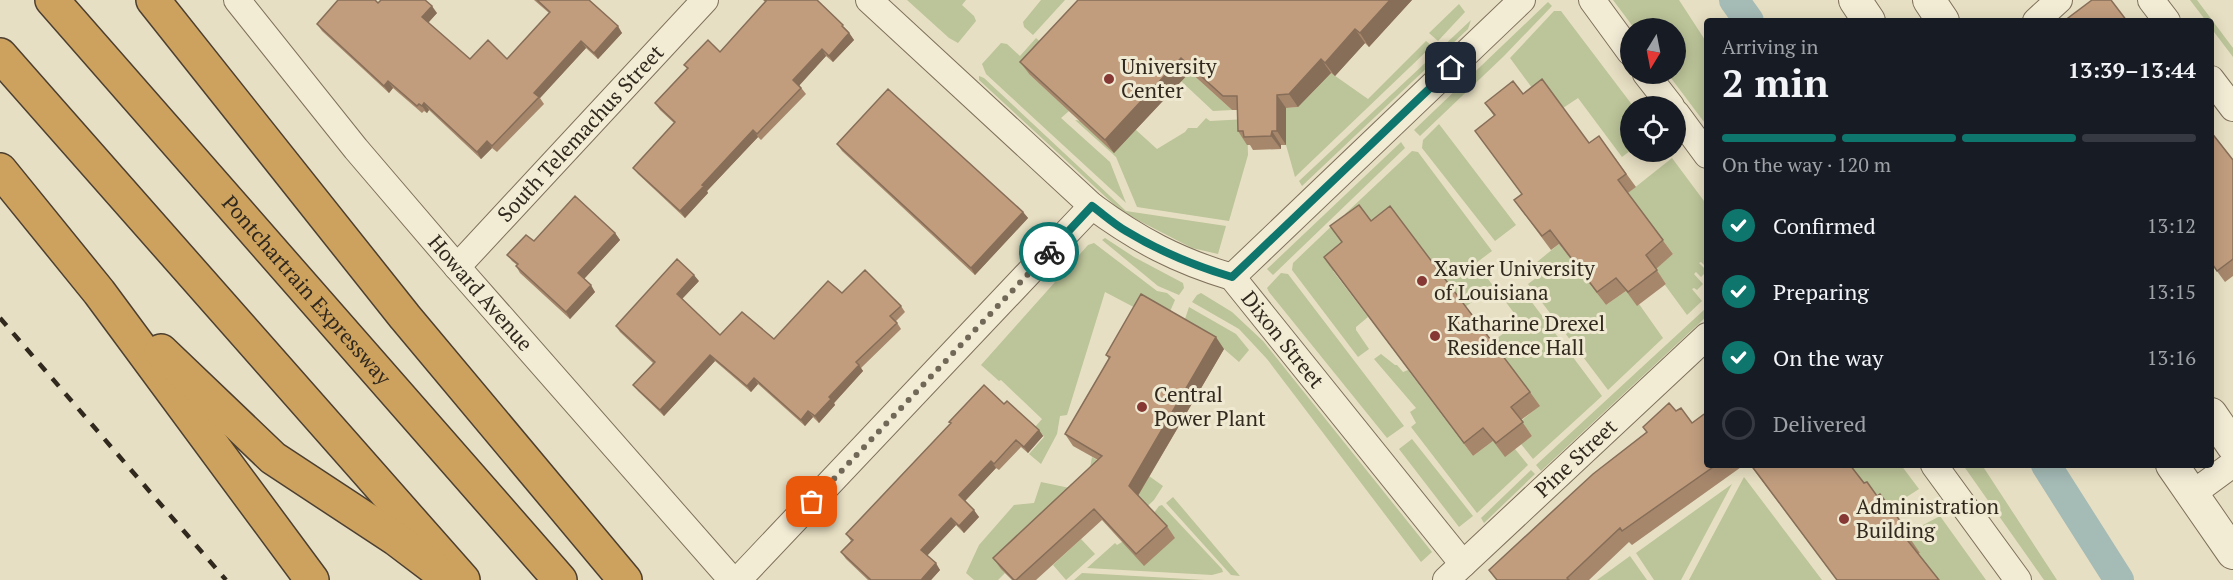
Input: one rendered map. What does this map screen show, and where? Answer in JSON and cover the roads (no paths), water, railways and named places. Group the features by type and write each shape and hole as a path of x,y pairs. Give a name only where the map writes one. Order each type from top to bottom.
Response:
{"highway":[{"name":"Pontchartrain Expressway","path":"52,0 560,580"},
{"path":"153,0 405,317 625,580"},
{"path":"0,55 463,580"},
{"path":"0,170 99,292 312,580"},
{"path":"99,292 273,458 396,539 450,580"},
{"path":"578,522 647,580"}],"street":[{"name":"Howard Avenue","path":"237,0 356,149 732,580"},
{"name":"South Telemachus Street","path":"457,267 705,0"},
{"name":"Dixon Street","path":"869,0 1092,206 1125,230 1173,255 1191,264 1232,277 1454,572"},
{"path":"1232,277 1522,0"},
{"path":"1592,0 1620,38"},
{"path":"1855,0 1867,18"},
{"path":"1929,0 1941,18"},
{"path":"2039,18 2059,0"},
{"path":"2151,0 2165,18"},
{"path":"2214,83 2233,108"},
{"path":"1654,84 1663,96"},
{"path":"1686,127 1704,151"},
{"path":"738,580 1092,206"},
{"name":"Pine Street","path":"1454,572 1704,339"},
{"path":"2214,418 2233,446"},
{"path":"2192,494 2233,464"},
{"path":"1936,468 2018,580"},
{"path":"2174,468 2233,553"}],"waterway":[{"path":"1734,0 1747,18"},
{"path":"2048,468 2119,580"}],"railway":[{"path":"0,318 226,580"}],"place":[{"name":"University Center","path":"1109,79"},
{"name":"Xavier University of Louisiana","path":"1422,281"},
{"name":"Katharine Drexel Residence Hall","path":"1435,336"},
{"name":"Central Power Plant","path":"1142,407"},
{"name":"Administration Building","path":"1844,519"}]}
